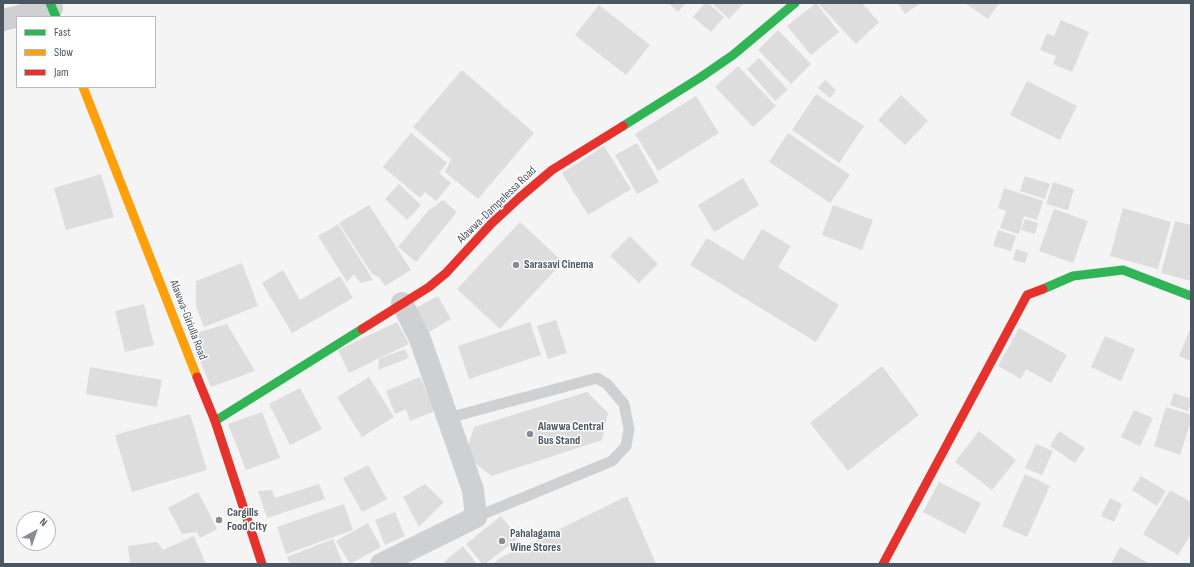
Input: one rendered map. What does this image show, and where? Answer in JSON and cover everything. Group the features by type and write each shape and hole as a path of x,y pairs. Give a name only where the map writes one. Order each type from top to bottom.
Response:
{"main road":[{"name":"Alawwa-Dampelessa Road","path":"215,421 429,287 446,273 491,224 552,170 701,77 733,55 795,3"},
{"name":"Alawwa-Giriulla Road","path":"84,88 215,421 262,564"},
{"path":"883,564 1027,295 1073,276 1124,270 1191,296"}],"street":[{"path":"21,16 53,9"},
{"path":"3,20 16,17"},
{"path":"381,564 476,517 472,490 448,418 420,338 402,303"}],"lane":[{"path":"448,418 597,378 607,384 624,404 629,429 626,446 612,461 476,517"}],"building":[{"path":"668,3 686,3 678,12"},
{"path":"705,3 708,3 724,17 711,32 693,17"},
{"path":"712,3 744,3 729,19"},
{"path":"816,3 839,32 811,55 787,26"},
{"path":"818,3 862,3 879,22 856,44"},
{"path":"898,3 921,3 905,14"},
{"path":"965,3 999,3 988,19"},
{"path":"599,5 650,45 626,75 575,35"},
{"path":"1061,20 1089,32 1072,72 1053,64 1056,56 1040,50 1047,33 1054,36"},
{"path":"778,30 811,64 791,84 758,50"},
{"path":"759,58 788,90 775,101 747,69"},
{"path":"738,66 776,106 753,127 715,87"},
{"path":"462,70 534,133 478,199 445,172 451,159 413,127"},
{"path":"825,80 836,90 830,98 818,88"},
{"path":"1027,81 1077,106 1060,140 1010,115"},
{"path":"816,94 864,126 839,163 792,130"},
{"path":"901,95 928,121 905,145 878,120"},
{"path":"696,96 719,133 658,171 635,134"},
{"path":"411,133 447,163 439,173 451,183 436,201 425,192 420,198 383,167"},
{"path":"788,133 850,175 830,203 769,162"},
{"path":"637,143 659,182 637,194 615,155"},
{"path":"604,146 631,189 588,215 562,173"},
{"path":"101,174 114,217 66,230 54,188"},
{"path":"1025,176 1050,184 1045,199 1020,191"},
{"path":"743,178 759,205 714,232 698,205"},
{"path":"1053,182 1074,189 1068,210 1046,204"},
{"path":"399,184 421,205 407,220 385,199"},
{"path":"1004,188 1043,201 1037,220 1024,216 1019,234 1000,228 1006,211 998,208"},
{"path":"443,200 457,212 416,262 398,247 428,211"},
{"path":"369,205 411,270 385,286 379,277 372,274 339,223"},
{"path":"833,205 873,220 862,250 822,235"},
{"path":"1123,208 1171,222 1158,269 1110,256"},
{"path":"1054,209 1088,221 1073,263 1039,251"},
{"path":"1025,219 1038,223 1035,234 1021,230"},
{"path":"1175,221 1191,225 1191,281 1161,273"},
{"path":"520,222 563,262 500,329 457,289"},
{"path":"338,224 373,280 360,283 354,274 347,282 318,236"},
{"path":"762,229 791,246 778,267 839,305 816,342 690,265 707,238 743,260"},
{"path":"998,230 1016,236 1011,251 993,246"},
{"path":"630,236 658,264 639,283 610,256"},
{"path":"1016,249 1028,253 1025,263 1013,260"},
{"path":"242,263 258,306 204,327 196,307 196,281"},
{"path":"283,270 300,300 340,276 353,298 292,333 262,283"},
{"path":"438,296 451,319 424,335 410,311"},
{"path":"144,304 154,345 125,352 115,311"},
{"path":"556,320 567,353 548,359 537,326"},
{"path":"397,322 409,344 349,373 338,350"},
{"path":"530,322 541,355 469,379 458,346"},
{"path":"227,324 255,371 211,387 189,335"},
{"path":"1191,327 1191,361 1179,356"},
{"path":"1019,328 1067,355 1051,383 1026,369 1021,379 998,366"},
{"path":"1105,336 1135,349 1121,381 1091,367"},
{"path":"405,349 409,358 378,370 379,359"},
{"path":"882,366 919,415 848,471 810,423"},
{"path":"90,367 162,380 157,407 86,394"},
{"path":"369,377 394,417 362,437 337,397"},
{"path":"420,377 435,411 410,421 406,409 395,414 386,391"},
{"path":"300,388 322,429 290,445 269,404"},
{"path":"587,392 608,413 602,440 492,476 465,456 474,427"},
{"path":"1174,393 1191,399 1191,404 1188,411 1170,405"},
{"path":"1166,407 1191,415 1191,421 1180,455 1154,446"},
{"path":"1134,410 1153,418 1140,446 1121,437"},
{"path":"262,412 280,458 246,470 228,424"},
{"path":"190,414 207,470 132,492 115,435"},
{"path":"979,431 1016,460 992,490 955,462"},
{"path":"1059,431 1085,448 1075,463 1050,446"},
{"path":"1036,444 1053,451 1042,475 1025,468"},
{"path":"368,465 387,499 362,512 343,478"},
{"path":"1025,474 1050,486 1027,537 1002,526"},
{"path":"1141,476 1166,491 1157,506 1132,490"},
{"path":"939,482 981,503 965,534 923,512"},
{"path":"319,484 325,499 267,518 258,491 272,490 275,498"},
{"path":"425,484 444,502 419,527 403,497"},
{"path":"1170,490 1191,502 1191,534 1178,555 1143,534"},
{"path":"198,492 217,529 200,538 197,532 182,534 168,508"},
{"path":"627,496 656,564 493,564 500,558"},
{"path":"1110,498 1122,504 1114,522 1101,516"},
{"path":"344,504 353,530 286,554 277,527"},
{"path":"395,512 405,536 385,545 375,520"},
{"path":"501,516 519,538 485,564 482,564 466,544"},
{"path":"368,523 381,547 350,564 336,541"},
{"path":"194,536 206,564 130,564 128,546 157,542 163,550"},
{"path":"333,539 343,564 290,564 287,557"},
{"path":"463,546 477,564 446,564 444,562"},
{"path":"1120,547 1150,564 1111,564"}],"traffic: fast":[{"path":"50,3 56,16"},
{"path":"623,126 733,55 795,3"},
{"path":"1043,289 1073,276 1123,270 1191,296"},
{"path":"215,421 362,329"}],"traffic: slow":[{"path":"83,88 197,377"}],"traffic: jam":[{"path":"362,329 429,287 446,273 491,224 552,170 623,126"},
{"path":"883,564 1027,295 1043,289"},
{"path":"197,377 215,421 262,564"}],"place":[{"name":"Sarasavi Cinema","path":"516,265"},
{"name":"Alawwa Central Bus Stand","path":"530,434"},
{"name":"Cargills Food City","path":"219,520"},
{"name":"Pahalagama Wine Stores","path":"502,541"}]}
